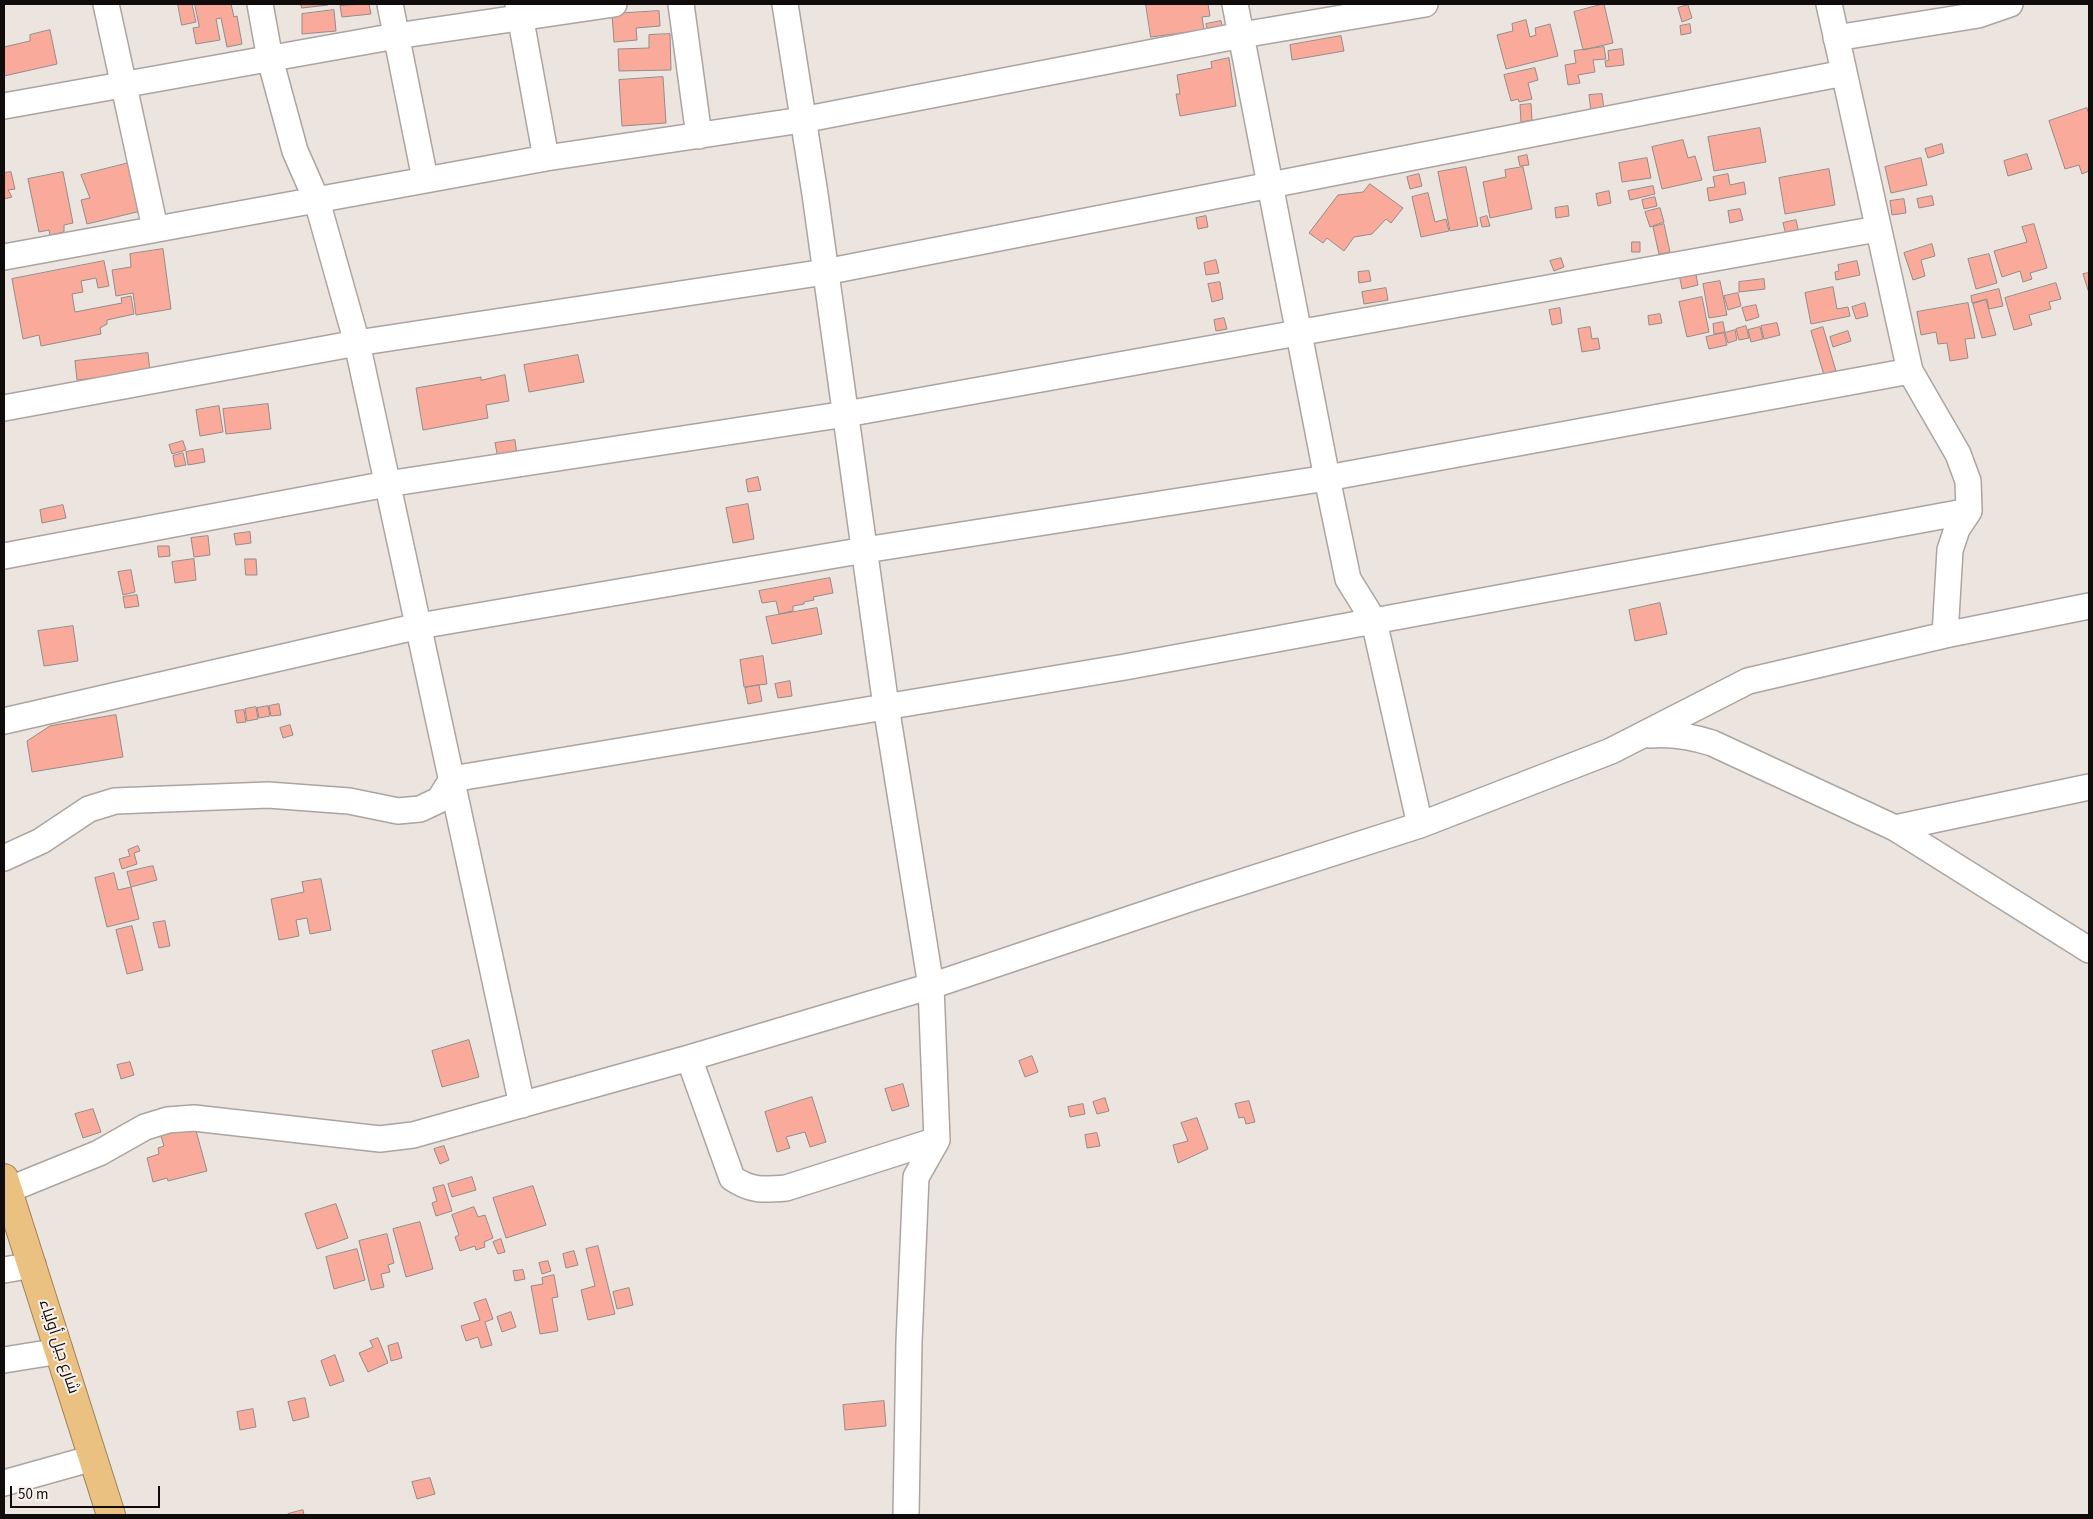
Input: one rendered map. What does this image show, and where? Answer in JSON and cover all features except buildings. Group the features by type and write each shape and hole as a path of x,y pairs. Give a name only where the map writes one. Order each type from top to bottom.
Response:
{"highway":[{"name":"شارع جبل أولياء","path":"6,1184 111,1515"}],"street":[{"path":"106,4 155,228"},
{"path":"260,4 270,59 295,151 317,201 357,343 386,484 419,626 522,1104"},
{"path":"390,4 425,179"},
{"path":"4,106 396,36 519,11 614,4"},
{"path":"681,4 699,136"},
{"path":"785,4 846,414 886,706 931,986 937,1140 916,1177 909,1342 906,1515"},
{"path":"1235,4 1300,333 1326,478 1348,579 1374,621 1420,825"},
{"path":"4,257 546,158 802,120 1242,35 1425,4"},
{"path":"1829,4 1877,229 1910,370 1958,454 1968,481 1969,511 1957,529 1950,550 1945,635"},
{"path":"1836,38 1978,15 2010,4"},
{"path":"519,11 546,158"},
{"path":"4,408 357,343 825,272 1844,73"},
{"path":"4,556 386,484 846,414 1877,229"},
{"path":"4,721 419,626 865,550 1326,478 1910,370"},
{"path":"4,858 41,841 89,809 114,801 268,795 349,801 398,811 420,809 439,800 452,779 1125,667 1969,511"},
{"path":"6,1184 100,1152 145,1127 168,1120 194,1118 380,1139 413,1135 689,1058 931,986 1192,898 1420,825 1574,766 1646,735 1748,681 1945,635 2089,606"},
{"path":"1646,735 1668,733 1712,743 1895,828 2089,950"},
{"path":"1895,828 2089,787"},
{"path":"689,1058 732,1178 746,1187 765,1190 786,1188 937,1140"},
{"path":"4,1270 33,1265"},
{"path":"4,1360 60,1352"},
{"path":"4,1483 93,1458"}]}
